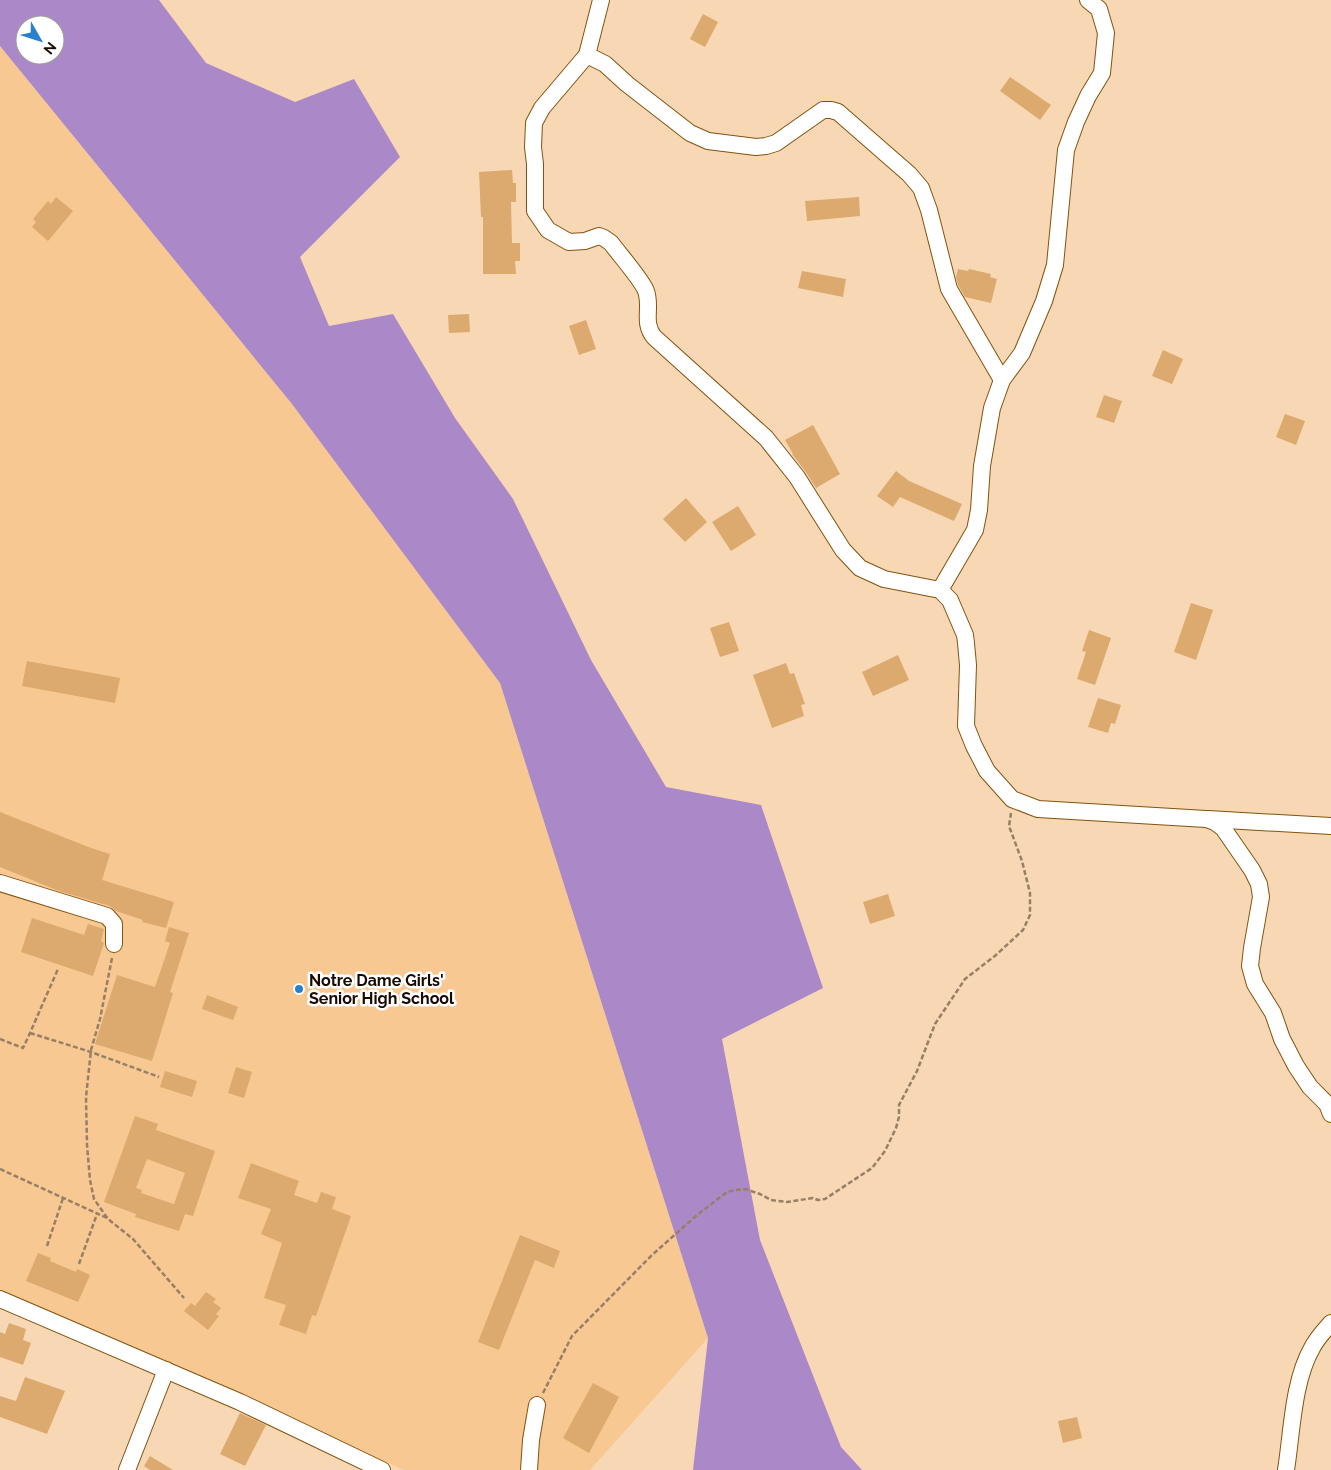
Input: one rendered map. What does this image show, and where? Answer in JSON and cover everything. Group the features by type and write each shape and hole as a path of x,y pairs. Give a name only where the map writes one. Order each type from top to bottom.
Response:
{"street":[{"path":"601,0 587,55 542,108 534,123 535,211 548,230 569,242 585,241 600,236 611,243 644,287 648,298 649,331 766,438 797,477 842,550 860,568 884,579 940,590 950,600 965,635 968,665 966,726 987,771 1012,799 1038,809 1331,826"},
{"path":"940,590 975,530 979,510 982,466 992,408 1002,380 1022,353 1044,301 1055,265 1066,150 1088,96 1102,73 1106,33 1099,10 1088,0"},
{"path":"587,55 605,64 627,84 690,133 708,141 756,147 766,146 776,143 823,110 838,112 909,174 921,188 929,210 949,289 1002,380"},
{"path":"1206,819 1216,822 1223,828 1252,870 1259,884 1261,897 1250,966 1255,984 1273,1013 1282,1039 1296,1066 1310,1087 1327,1104 1331,1114"},
{"path":"0,883 107,916 114,924 114,944"},
{"path":"0,1299 240,1402 382,1470"},
{"path":"1286,1470 1297,1388 1303,1368 1312,1348 1331,1323"},
{"path":"127,1470 166,1370"},
{"path":"529,1470 531,1440 537,1405"}],"path":[{"path":"537,1405 572,1336 652,1255 726,1192 745,1190 772,1200 787,1202 814,1198 818,1200 826,1199 872,1168 886,1151 896,1128 899,1117 899,1105 917,1071 935,1024 965,979 996,955 1023,930 1030,915 1030,893 1022,862 1009,826 1012,799"},
{"path":"108,1219 94,1199 90,1180 86,1097 91,1052 100,1019 114,944"},
{"path":"0,1039 23,1048 58,969"},
{"path":"30,1034 91,1052 159,1077"},
{"path":"0,1169 108,1219 133,1239 184,1298"},
{"path":"47,1246 63,1198"},
{"path":"79,1264 97,1214"}],"shaded area":[{"path":"0,0 159,0 206,63 295,102 354,79 400,157 300,257 329,326 393,314 455,418 513,499 591,660 666,787 761,805 823,988 722,1039 760,1240 841,1447 862,1470 693,1470 708,1338 500,683 292,404 15,65 65,65 65,15 15,15 15,64 0,46"},
{"name":"Notre Dame Girls' Senior High School","path":"0,46 292,404 500,683 708,1338 590,1470 404,1470 0,1294"}],"building":[{"path":"703,14 718,22 705,47 690,39"},
{"path":"1010,77 1051,105 1040,120 1000,91"},
{"path":"512,170 513,183 516,183 516,202 511,202 512,243 520,243 520,261 515,261 516,274 483,274 483,217 481,217 479,172"},
{"path":"56,197 73,211 48,241 32,227 36,222 33,219 48,201 51,204"},
{"path":"859,197 860,216 807,221 805,201"},
{"path":"958,269 968,271 969,269 991,274 990,277 997,279 991,303 965,297 956,277"},
{"path":"802,271 846,279 843,297 798,288"},
{"path":"469,314 470,332 449,333 448,315"},
{"path":"586,320 596,349 579,355 569,326"},
{"path":"1163,350 1183,359 1172,384 1152,376"},
{"path":"1104,395 1122,401 1114,423 1096,417"},
{"path":"1285,414 1305,421 1296,445 1276,437"},
{"path":"813,425 840,474 816,488 792,454 785,440"},
{"path":"896,471 909,481 962,504 954,521 900,497 893,507 877,496"},
{"path":"686,498 707,522 685,542 663,519"},
{"path":"738,506 756,535 731,551 712,522"},
{"path":"1191,603 1213,610 1196,660 1174,652"},
{"path":"729,622 739,651 720,657 710,628"},
{"path":"1089,630 1111,638 1095,685 1077,679 1086,652 1082,651"},
{"path":"898,655 909,680 873,696 862,672"},
{"path":"27,661 120,678 115,703 22,686"},
{"path":"786,663 790,674 794,673 805,704 801,705 804,716 772,728 753,675"},
{"path":"1098,698 1121,705 1115,724 1111,723 1108,733 1088,727"},
{"path":"0,812 110,854 102,880 174,902 166,928 142,922 143,920 116,911 110,906 59,891 0,867"},
{"path":"888,894 895,916 870,924 863,902"},
{"path":"32,918 84,935 88,924 104,929 101,941 104,943 93,976 21,952"},
{"path":"169,927 189,933 170,992 173,993 152,1061 95,1044 117,975 155,987 170,943 165,941"},
{"path":"207,995 238,1007 233,1020 202,1009"},
{"path":"236,1067 252,1072 244,1098 228,1093"},
{"path":"165,1071 197,1081 192,1097 160,1087"},
{"path":"135,1116 158,1124 156,1130 215,1151 193,1216 185,1214 179,1231 135,1217 136,1214 104,1202","holes":["147,1159 185,1173 174,1204 141,1193 142,1190 136,1188"]},
{"path":"251,1163 299,1181 294,1195 317,1203 321,1192 336,1197 332,1209 351,1216 316,1316 312,1315 306,1334 279,1325 286,1305 264,1298 282,1243 261,1234 271,1209 238,1198"},
{"path":"520,1235 560,1251 554,1268 535,1260 499,1350 478,1342"},
{"path":"38,1253 51,1258 50,1261 76,1272 77,1269 90,1275 78,1302 26,1281"},
{"path":"206,1292 216,1299 213,1302 221,1308 216,1314 219,1316 208,1330 184,1311 191,1303 195,1306"},
{"path":"9,1323 26,1329 23,1340 31,1343 23,1365 0,1357 0,1332 5,1334"},
{"path":"25,1377 65,1391 47,1434 0,1417 0,1396 16,1401"},
{"path":"593,1383 619,1397 589,1453 563,1438"},
{"path":"240,1413 266,1425 245,1466 220,1454"},
{"path":"1077,1417 1082,1438 1063,1443 1058,1421"},
{"path":"150,1456 173,1470 150,1470 144,1466"}],"place":[{"name":"Notre Dame Girls' Senior High School","path":"299,989"}]}
